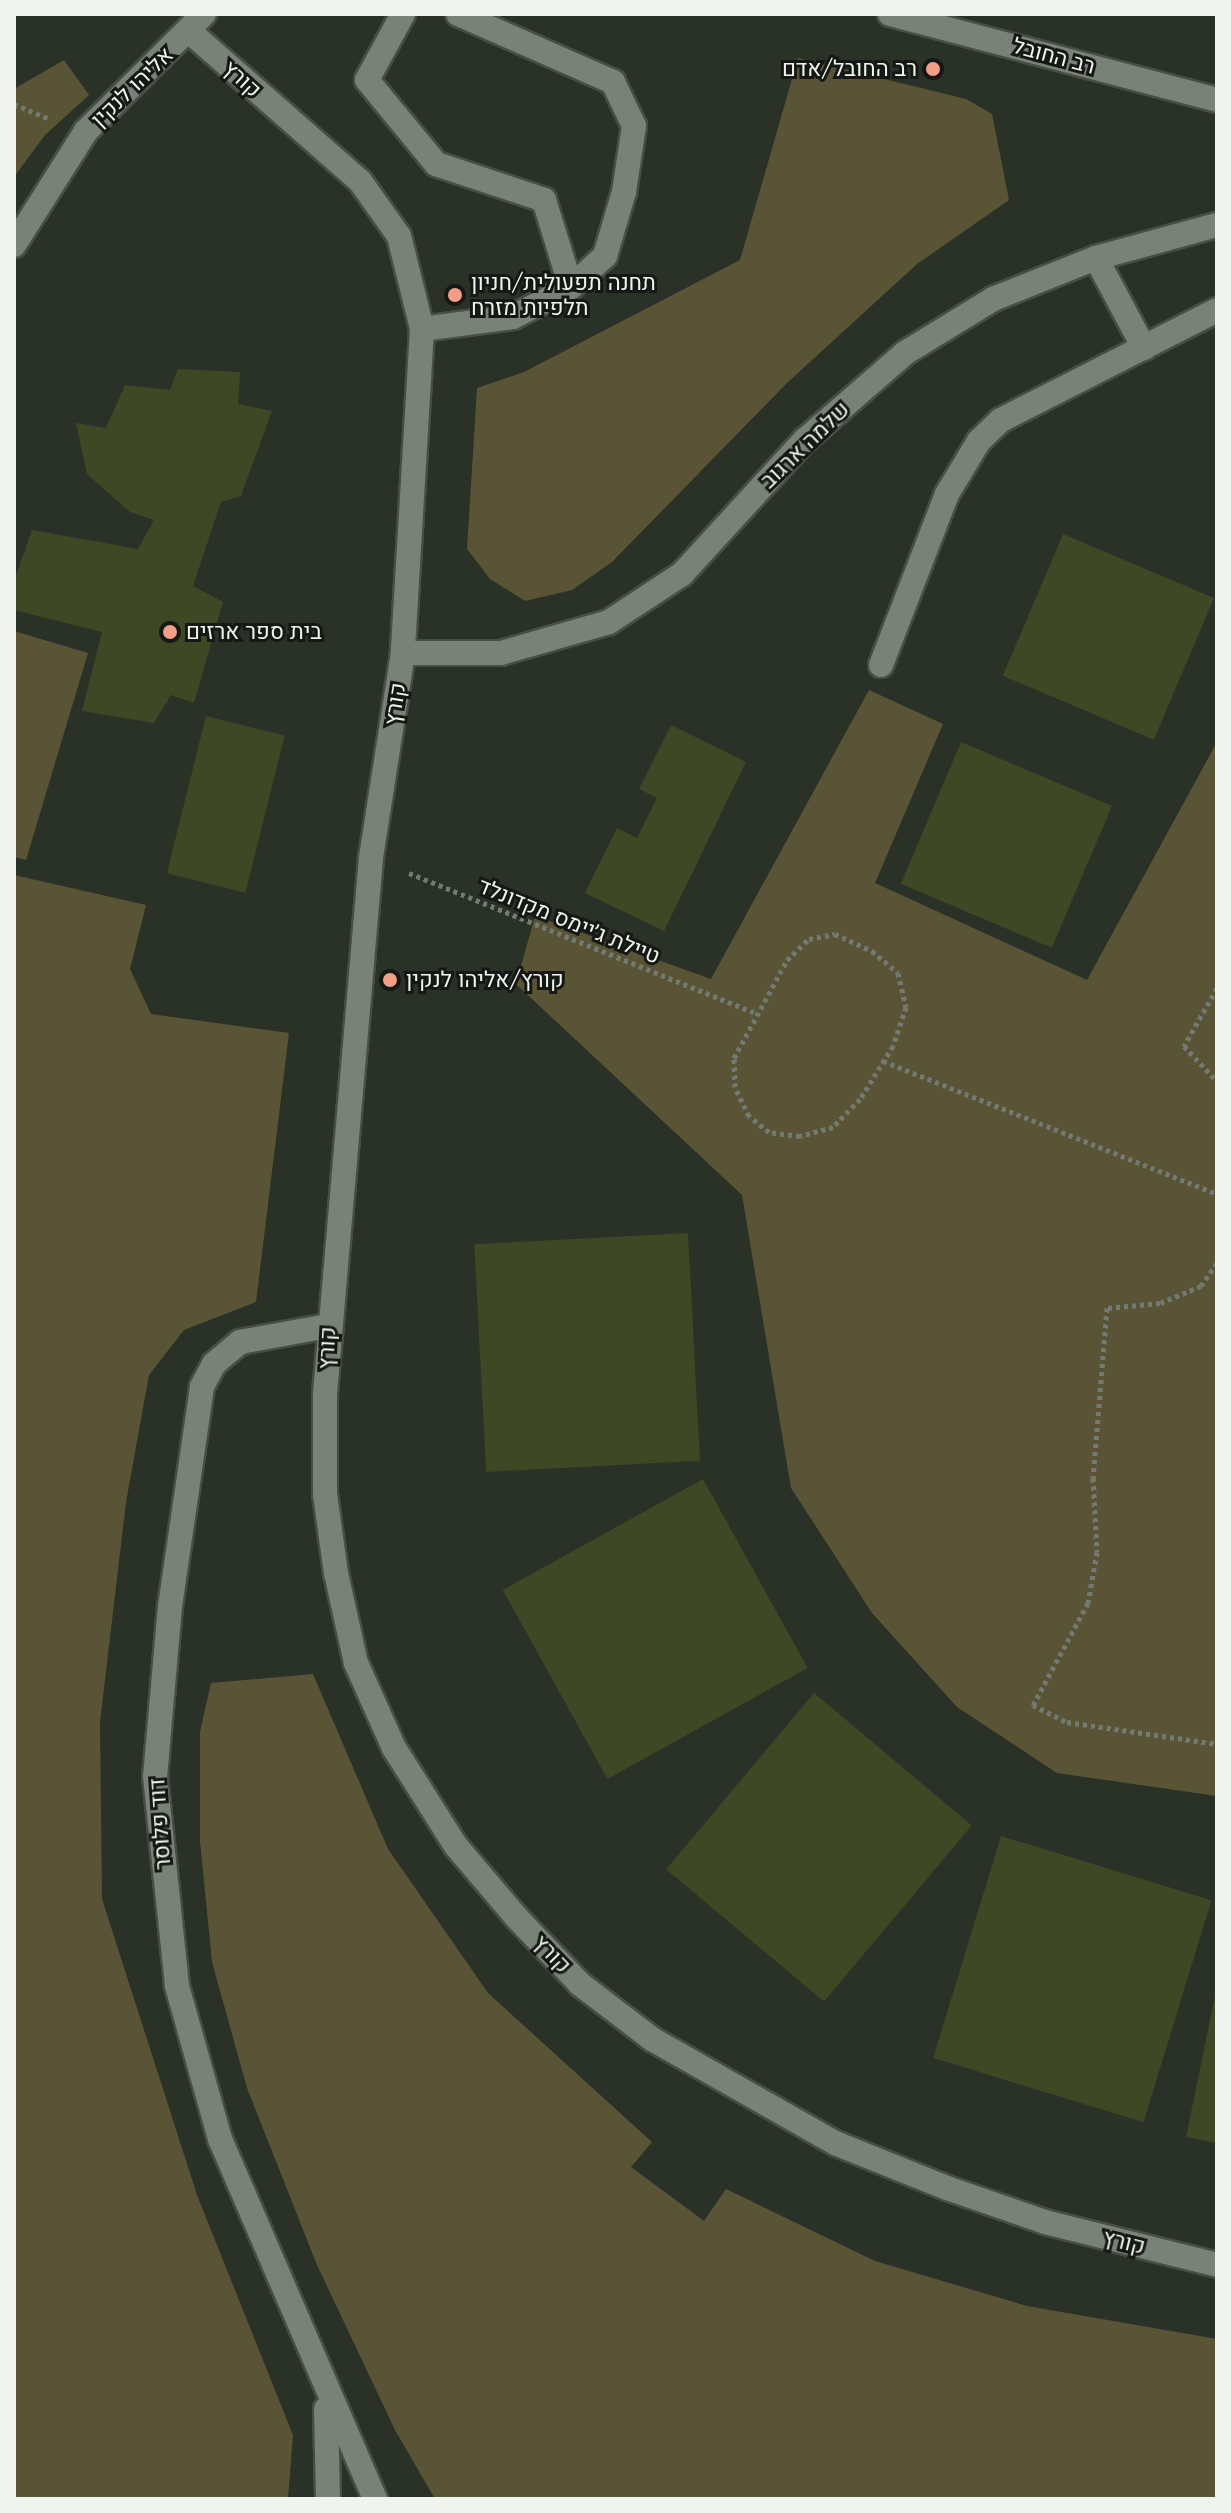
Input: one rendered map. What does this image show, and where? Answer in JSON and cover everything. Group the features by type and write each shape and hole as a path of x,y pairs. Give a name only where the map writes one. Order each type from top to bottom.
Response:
{"street":[{"path":"403,14 367,80 436,164 544,200 571,287"},
{"path":"422,329 513,317 571,287 605,256 624,192 634,126 613,82 458,14"},
{"name":"רב החובל","path":"890,14 1217,100"},
{"name":"אליהו לנקין","path":"14,245 86,131 196,22"},
{"name":"קורץ","path":"196,22 360,181 399,236 422,329 403,653 371,858 328,1326 325,1494 356,1663 394,1748 456,1846 517,1918 580,1984 652,2039 835,2143 1045,2222 1217,2265"},
{"name":"שלמה ארגוב","path":"403,653 501,653 609,622 682,574 805,440 905,353 993,299 1096,258 1217,225"},
{"path":"1096,258 1144,348"},
{"path":"881,665 947,494 979,441 1001,420 1217,310"},
{"name":"דוד פלוסר","path":"328,1326 240,1342 214,1364 194,1410 155,1776 177,1986 220,2139 375,2499"},
{"name":"דוד פלוסר","path":"325,2387 328,2499"}],"path":[{"name":"טיילת ג׳יימס מקדונלד","path":"371,858 756,1013"},
{"path":"835,934 872,951 898,973 906,1007 883,1061 860,1099 833,1127 800,1136 769,1132 749,1116 735,1087 734,1058 756,1013 787,960 809,939 835,934"},
{"path":"1217,988 1184,1046 1217,1081"},
{"path":"883,1061 1217,1194"},
{"path":"1217,1263 1201,1286 1160,1303 1107,1308 1093,1478 1093,1578 1071,1640 1033,1705 1067,1722 1217,1744"}],"shaded area":[{"path":"798,58 966,99 992,114 1009,200 917,264 787,383 612,562 572,590 525,601 490,579 467,549 477,388 524,372 740,260"},
{"path":"64,60 89,95 45,135 14,177 14,89"},
{"path":"14,631 88,653 26,860 14,857"},
{"path":"869,690 943,724 875,883 1087,980 1217,742 1217,1796 1057,1773 957,1707 872,1613 791,1488 742,1195 516,984 535,916 711,979"},
{"path":"14,875 146,905 130,969 151,1014 289,1033 256,1302 184,1330 149,1375 126,1502 100,1722 102,1899 197,2195 293,2435 288,2499 14,2499"},
{"path":"313,1674 388,1849 488,1993 652,2142 631,2167 704,2221 726,2189 875,2261 1027,2306 1217,2339 1217,2499 435,2499 395,2430 317,2265 247,2088 212,1962 200,1841 200,1732 211,1683"}],"building":[{"name":"בית ספר ארזים","path":"178,369 240,372 238,404 272,411 241,496 221,502 193,586 223,602 194,703 171,695 154,723 82,711 102,632 14,610 14,581 32,530 138,549 154,520 130,512 87,474 76,423 106,428 125,385 170,390"},
{"path":"1063,534 1214,598 1154,740 1003,676"},
{"path":"206,716 285,736 245,893 167,873"},
{"path":"671,725 746,762 664,931 585,893 617,828 637,838 657,798 639,789"},
{"path":"961,742 1112,806 1052,948 901,884"},
{"path":"688,1233 700,1461 486,1472 474,1244"},
{"path":"703,1479 808,1668 607,1779 503,1590"},
{"path":"814,1693 972,1825 824,2002 666,1869"},
{"path":"1001,1836 1211,1900 1144,2122 933,2058"},
{"path":"1217,1991 1217,2143 1186,2137"}],"place":[{"name":"רב החובל/אדם","path":"933,69"},
{"name":"תחנה תפעולית/חניון תלפיות מזרח","path":"455,295"},
{"name":"בית ספר ארזים","path":"170,632"},
{"name":"קורץ/אליהו לנקין","path":"390,980"}]}
